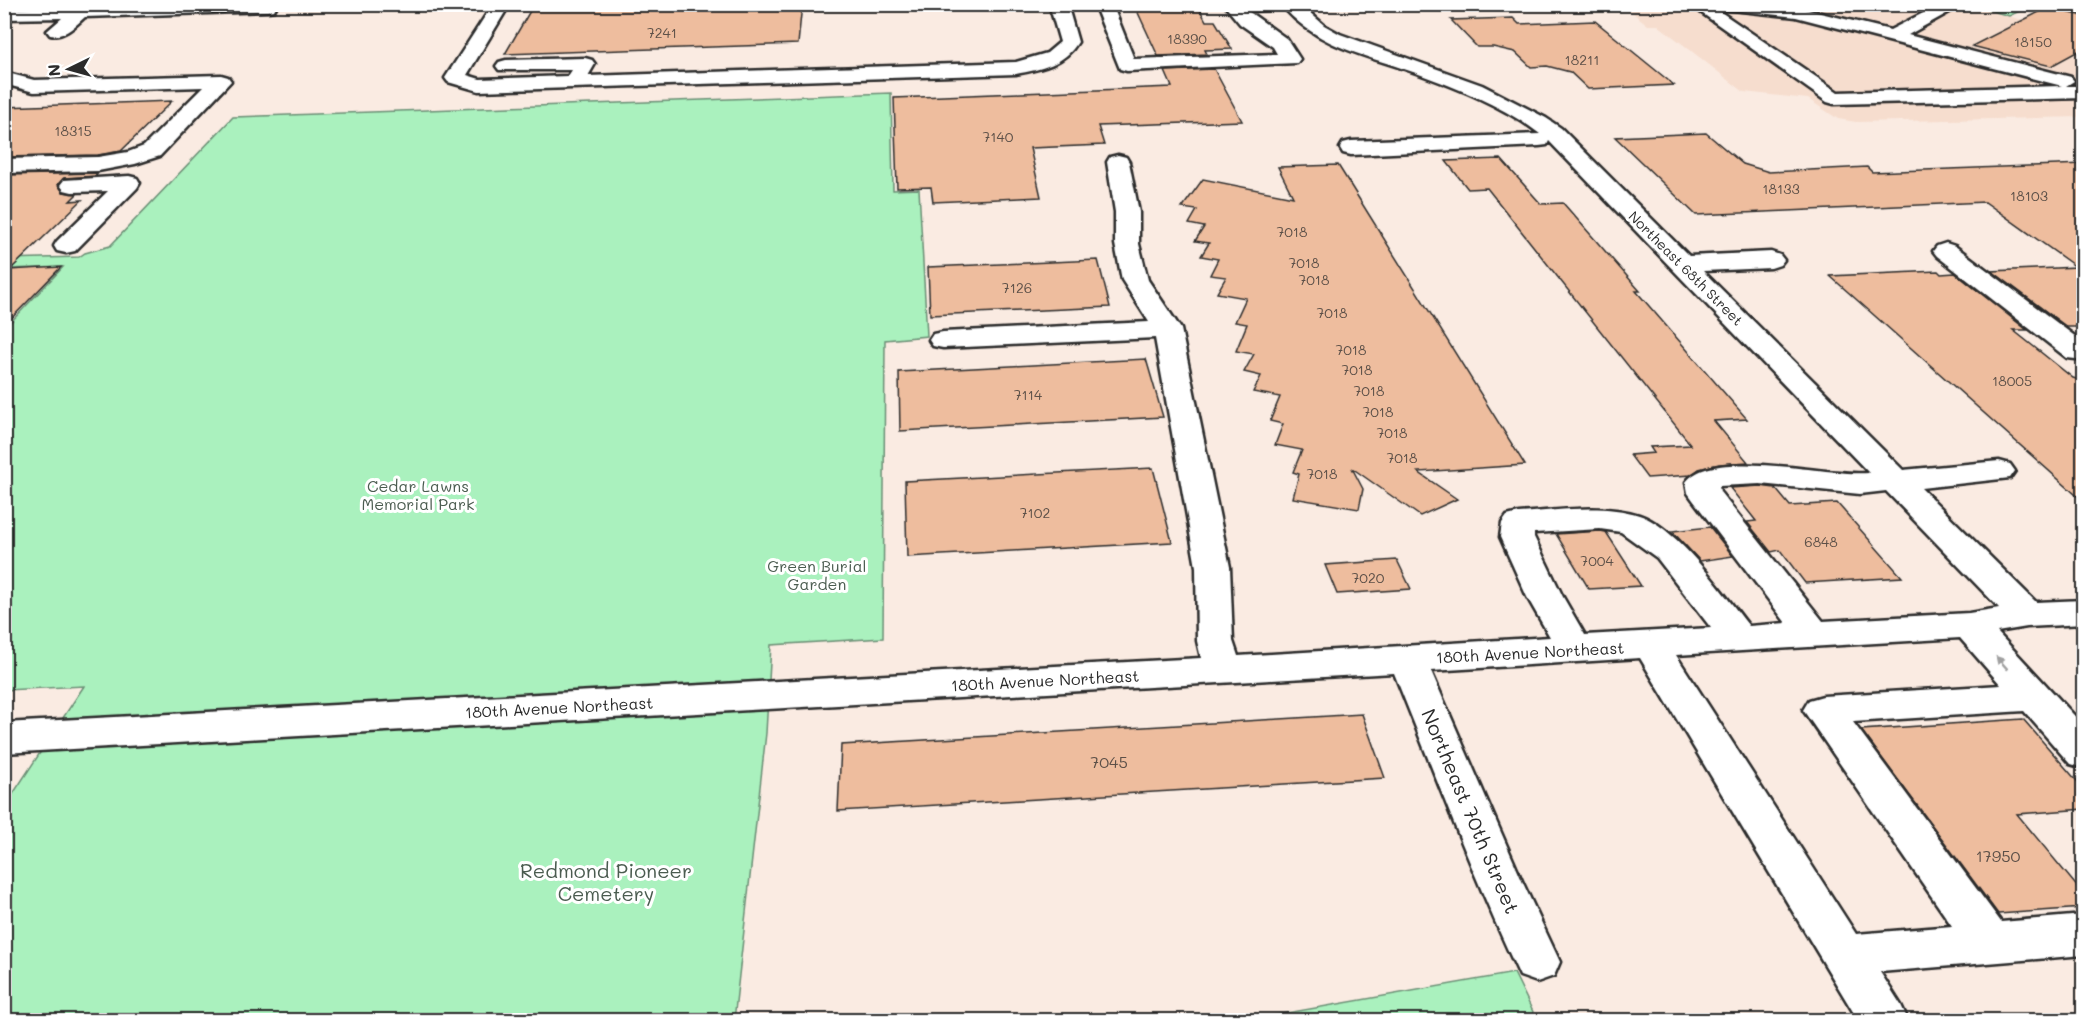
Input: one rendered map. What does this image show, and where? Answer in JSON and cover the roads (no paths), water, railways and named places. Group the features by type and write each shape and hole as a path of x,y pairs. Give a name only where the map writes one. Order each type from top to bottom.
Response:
{"street":[{"path":"4,13 16,4"},
{"path":"4,13 269,4"},
{"path":"502,4 455,78 479,85 1016,68 1051,58 1065,51 1069,42 1058,4"},
{"path":"1103,4 1127,65 1290,59 1280,43 1246,20 1234,6 1289,4"},
{"name":"Northeast 68th Street","path":"1289,4 1307,23 1330,37 1494,96 1527,113 1553,133 2026,615"},
{"path":"1697,4 1834,98 2084,92"},
{"path":"1722,4 1796,12 2084,86"},
{"path":"1892,38 1956,4"},
{"path":"2073,4 2084,7"},
{"path":"56,31 81,12"},
{"path":"1422,69 1447,57"},
{"path":"506,66 585,64 575,82"},
{"path":"4,78 34,86 221,81 152,151 141,156 95,163 4,166"},
{"path":"1351,148 1539,140"},
{"path":"1118,162 1127,212 1127,244 1135,279 1167,329 1213,567 1215,641 1223,670"},
{"path":"4,188 129,183 66,246"},
{"path":"1946,252 2078,352 2084,352"},
{"path":"1682,264 1772,260"},
{"path":"943,340 1167,329"},
{"path":"1814,635 1704,493 1702,482 1714,476 1760,474 1860,484 1893,479 1999,471"},
{"path":"1575,649 1545,597 1517,537 1519,523 1600,519 1630,523 1669,550 1740,639"},
{"name":"180th Avenue Northeast","path":"4,738 1814,635 1969,625 2026,615 2084,612"},
{"path":"1969,625 2084,753"},
{"path":"1650,644 1884,1020"},
{"name":"Northeast 70th Street","path":"1407,659 1501,883 1537,962"},
{"path":"1989,942 1823,711 2033,697"},
{"path":"1844,956 2084,935"}],"park label":[{"name":"Cedar Lawns Memorial Park","path":"418,494"},
{"name":"Green Burial Garden","path":"817,574"},
{"name":"Redmond Pioneer Cemetery","path":"606,882"}]}
